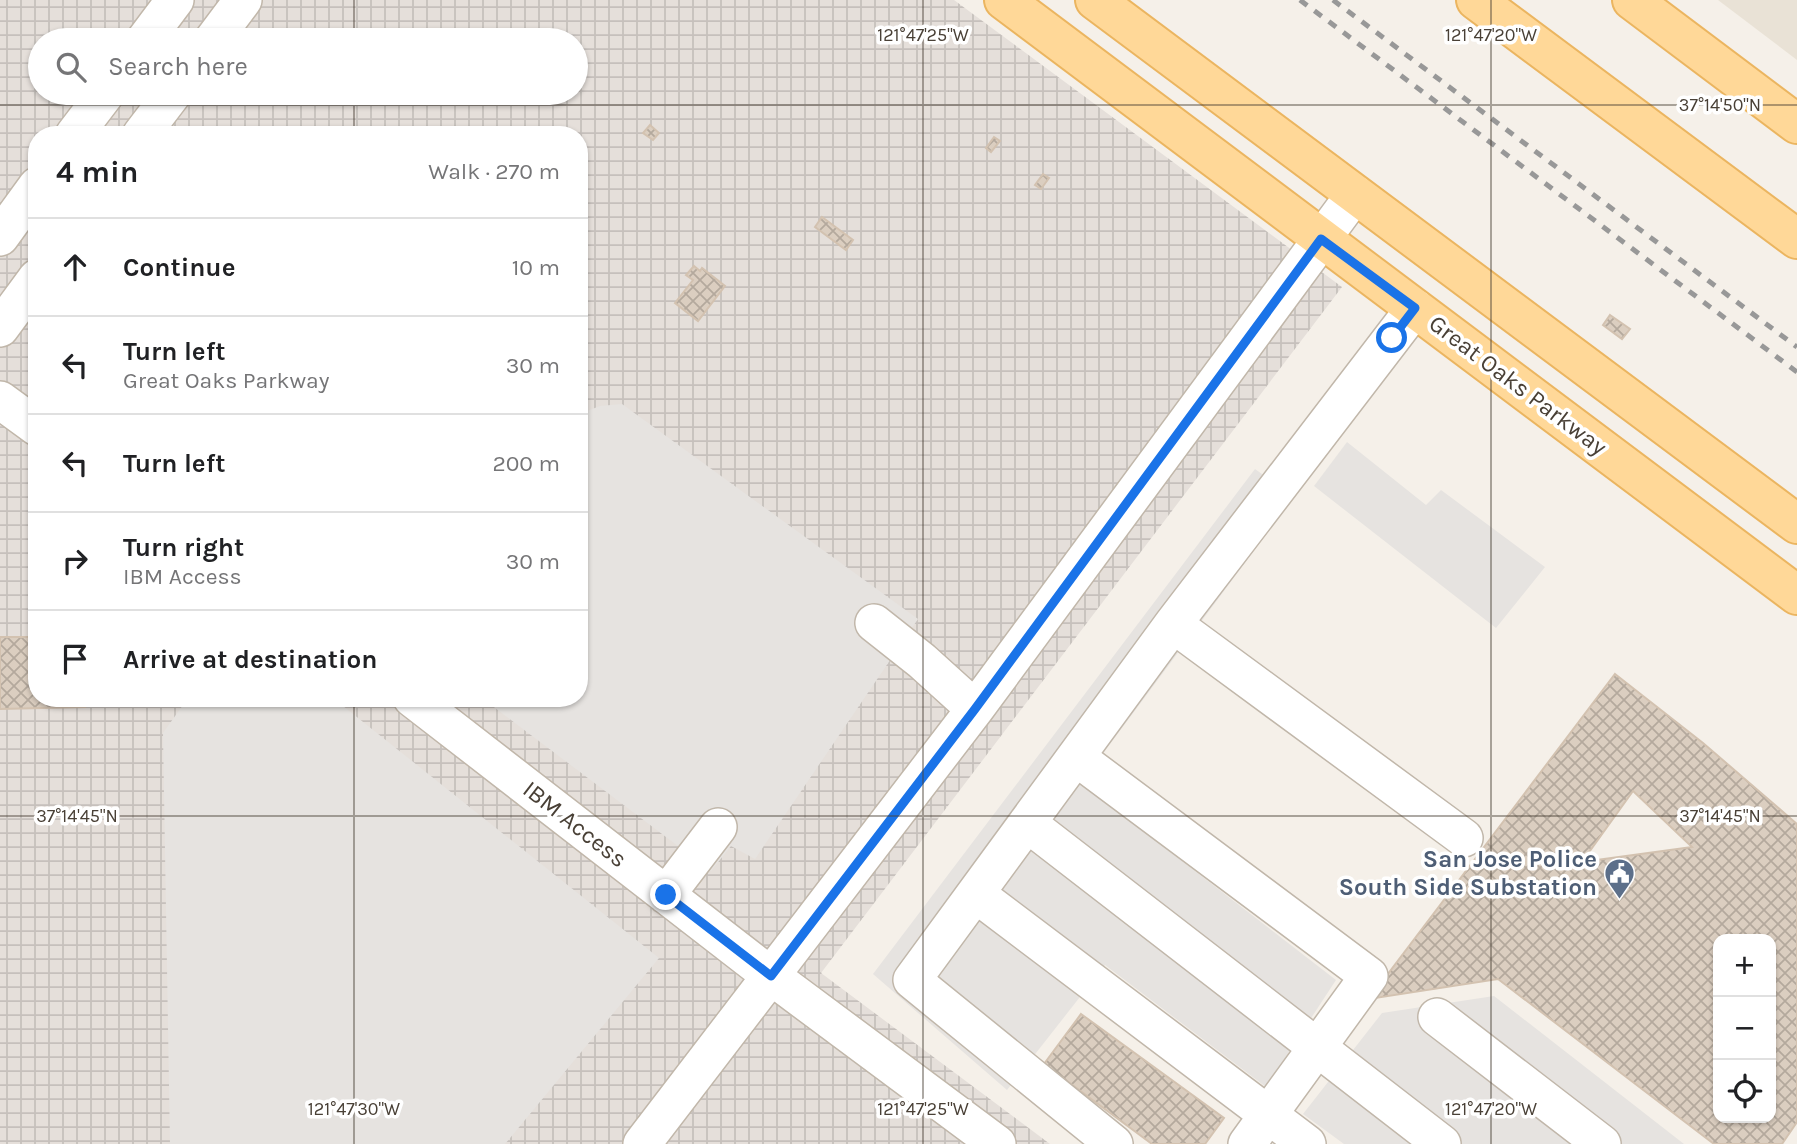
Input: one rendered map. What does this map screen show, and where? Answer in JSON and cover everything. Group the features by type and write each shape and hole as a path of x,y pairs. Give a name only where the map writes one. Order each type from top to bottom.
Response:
{"main road":[{"name":"Great Oaks Parkway","path":"1004,0 1797,595"},
{"path":"1095,0 1797,524"},
{"path":"1476,0 1797,239"},
{"path":"1632,0 1797,124"}],"street":[{"path":"154,28 175,0"},
{"path":"221,28 243,0"},
{"path":"82,126 97,105"},
{"path":"148,126 164,105"},
{"path":"655,1139 771,976 975,709 1355,194"},
{"path":"0,237 28,198"},
{"path":"0,328 28,290"},
{"path":"1114,1144 912,980 1173,624 1415,308"},
{"path":"0,400 28,420"},
{"path":"874,623 922,661 975,709"},
{"path":"1173,624 1464,838"},
{"name":"IBM Access","path":"424,707 771,976 997,1144"},
{"path":"1076,757 1369,976 1247,1144"},
{"path":"1027,823 1442,1144"},
{"path":"666,895 718,827"},
{"path":"975,894 1307,1144"},
{"path":"1437,1017 1602,1144"}],"shaded area":[{"path":"0,0 954,0 1342,287 821,973 1050,1144 0,1144"},
{"path":"1718,0 1797,0 1797,60"},
{"path":"622,404 918,619 755,859 731,846 711,871 494,707 588,707 588,411 600,406"},
{"path":"1347,442 1426,505 1441,490 1545,567 1496,628 1314,486"},
{"path":"1255,469 1294,497 1081,783 1336,980 1266,1087 1105,965 1007,1090 873,974"},
{"path":"182,707 344,707 659,958 505,1144 170,1144 163,733"},
{"path":"1494,996 1684,1144 1344,1144 1303,1114 1382,1013"}],"building":[{"path":"650,125 659,133 653,140 643,133"},
{"path":"994,137 1000,141 991,152 986,148"},
{"path":"1043,174 1049,178 1041,189 1035,185"},
{"path":"822,217 853,240 846,250 815,227"},
{"path":"694,266 700,271 702,268 725,286 698,321 675,303 693,280 686,275"},
{"path":"1610,315 1630,329 1622,339 1603,325"},
{"path":"0,637 28,637 28,707 85,707 0,709"},
{"name":"San Jose Police South Side Substation","path":"1615,674 1703,743 1797,824 1797,1122 1782,1144 1714,1144 1498,979 1369,999","holes":["1633,791 1692,847 1582,862"]},
{"path":"1081,1014 1224,1118 1205,1144 1152,1144 1044,1064"}],"railway":[{"path":"1300,0 1797,372"},
{"path":"1333,0 1797,347"}],"place":[{"name":"San Jose Police South Side Substation","path":"1620,900"}],"route":[{"path":"666,895 771,976 975,709 1321,239 1415,308 1392,338"}]}
